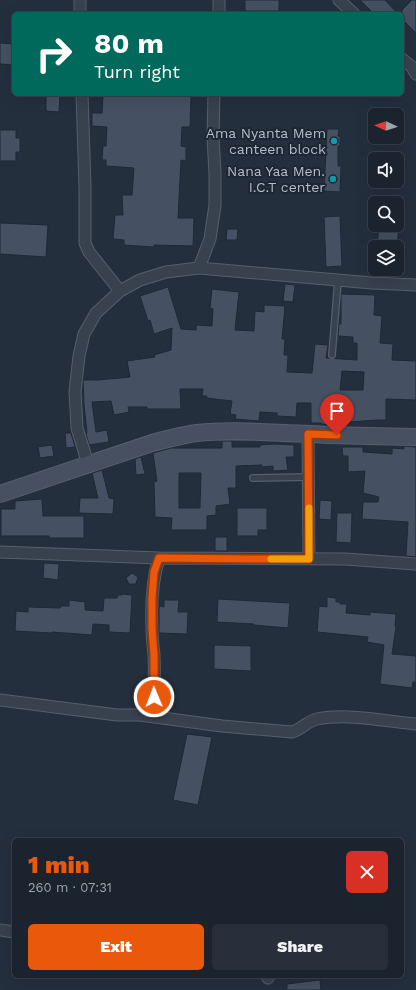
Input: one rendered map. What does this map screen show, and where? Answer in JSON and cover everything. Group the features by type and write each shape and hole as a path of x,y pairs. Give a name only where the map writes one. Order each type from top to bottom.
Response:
{"street":[{"path":"80,0 80,12"},
{"path":"219,0 219,12"},
{"path":"339,0 352,12"},
{"path":"404,60 414,68"},
{"path":"82,96 85,243 89,252 120,291"},
{"path":"199,268 210,238 215,205 213,138 214,96"},
{"path":"88,464 77,428 75,392 79,356 84,334 96,313 120,291 140,280 166,272 199,268 372,283 416,285"},
{"path":"0,494 152,443 196,433 225,431 416,438"},
{"path":"308,434 309,559"},
{"path":"0,552 159,558 345,559 416,564"},
{"path":"153,716 154,655 152,598 154,572 159,558"},
{"path":"0,700 117,715 153,716 222,726 292,732 316,719 338,717 363,718 416,724"},
{"path":"0,930 12,932"}],"lane":[{"path":"332,355 338,280"},
{"path":"253,478 309,477"}],"building":[{"path":"245,0 279,0 279,11 245,11"},
{"path":"360,0 385,0 396,12 372,12"},
{"path":"412,0 416,0 416,33 404,21 404,12 402,12 402,10"},
{"path":"0,43 12,44 12,65 0,64"},
{"path":"46,96 60,96 59,112 46,111"},
{"path":"103,96 191,96 190,127 182,127 181,146 186,147 186,161 181,160 178,218 194,218 193,246 154,245 154,247 124,245 124,240 113,239 115,215 123,215 122,195 132,195 134,168 106,166 106,160 102,160 103,146 106,146 107,127 92,126 92,113 102,113"},
{"path":"327,129 339,129 338,136 340,136 340,146 338,146 338,166 341,166 340,192 324,191"},
{"path":"0,130 16,130 16,138 20,138 20,152 16,152 16,161 0,161"},
{"path":"340,216 342,266 326,267 324,217"},
{"path":"0,223 48,225 46,257 0,254"},
{"path":"227,229 238,229 237,240 226,240"},
{"path":"378,232 398,232 398,240 378,240"},
{"path":"374,276 394,276 394,277"},
{"path":"285,284 295,285 293,302 283,301"},
{"path":"168,287 181,329 196,330 196,325 212,326 213,309 210,308 212,289 239,292 235,330 254,331 255,311 264,312 264,305 285,306 282,339 285,339 284,355 288,355 287,372 312,373 315,344 328,345 326,358 357,360 357,343 353,343 353,337 338,336 339,324 341,324 341,294 375,295 374,315 382,316 380,343 393,344 392,360 416,361 416,400 386,399 386,420 335,423 335,426 321,423 311,423 311,403 297,403 296,417 277,416 277,413 260,412 259,421 235,419 236,415 230,414 232,401 206,398 207,396 202,396 203,389 180,389 181,409 147,409 147,407 128,407 129,412 114,415 111,401 92,402 96,432 107,430 109,442 89,445 86,433 83,380 130,377 127,361 155,357 154,355 171,350 172,328 154,334 140,296","holes":["342,371 364,372 363,390 340,390"]},
{"path":"65,433 71,433 75,447 66,448"},
{"path":"222,441 232,441 232,447 260,447 260,445 275,444 294,445 294,457 286,457 288,470 273,471 273,466 262,467 262,465 236,466 236,488 228,488 230,504 216,506 216,515 207,516 207,530 171,530 172,518 155,517 154,482 157,481 153,453 171,448 222,448","holes":["179,473 201,473 200,508 179,508"]},
{"path":"52,445 54,456 40,458 38,447"},
{"path":"404,446 416,447 416,557 406,556 408,522 362,519 363,502 378,502 379,497 363,493 365,471 348,472 348,456 343,456 342,447 363,447 363,452 392,454 392,448 404,449"},
{"path":"141,457 145,474 136,475 135,459"},
{"path":"102,470 109,498 114,499 113,514 79,513 80,498 98,498 92,473"},
{"path":"42,499 43,516 84,516 84,538 1,536 1,509 15,509 15,501"},
{"path":"320,500 332,501 331,520 319,519"},
{"path":"237,508 267,508 267,530 258,530 258,536 237,536"},
{"path":"337,513 352,513 351,543 336,542"},
{"path":"215,537 227,537 227,551 215,551"},
{"path":"44,563 59,564 58,580 43,578"},
{"path":"132,573 138,577 136,584 129,584 126,578"},
{"path":"118,595 132,595 130,633 109,632 109,625 93,624 92,635 15,631 16,611 28,612 28,607 60,608 61,606 69,606 69,600 85,602 85,610 103,611 104,598 117,598"},
{"path":"327,597 336,598 336,602 340,602 340,604 347,604 346,613 370,615 370,612 396,614 396,627 392,654 416,656 416,682 413,682 412,688 380,684 384,645 367,642 368,637 317,632 319,606 327,607"},
{"path":"218,599 290,603 288,628 217,622"},
{"path":"164,600 179,600 178,612 188,612 187,634 159,633 159,606 164,607"},
{"path":"214,645 251,646 251,671 214,669"},
{"path":"187,734 212,737 198,805 173,800"},
{"path":"320,980 321,990 287,990 287,984"}],"slow traffic":[{"path":"271,559 309,559 309,508"}],"place":[{"name":"Ama Nyanta Mem canteen block","path":"334,141"},
{"name":"Nana Yaa Men. I.C.T center","path":"333,179"}],"route":[{"path":"154,697 152,598 154,572 159,558 309,559 308,434 337,435"}]}
